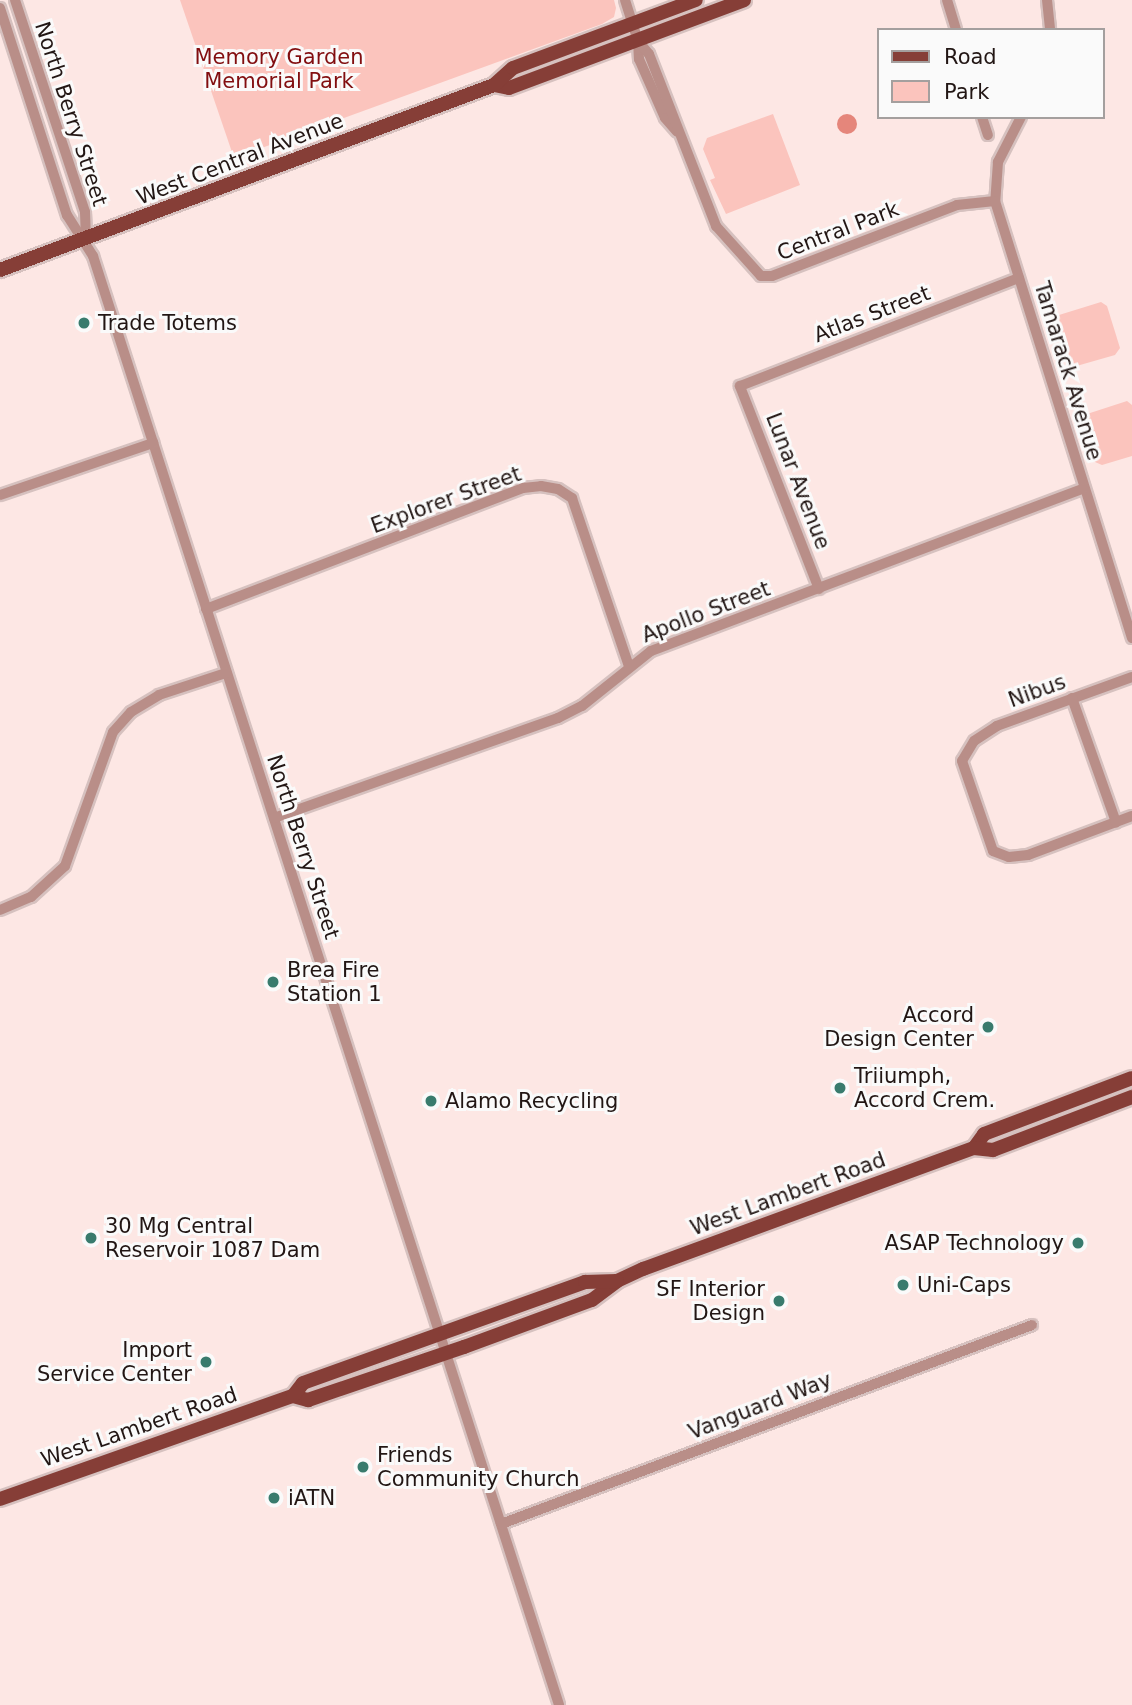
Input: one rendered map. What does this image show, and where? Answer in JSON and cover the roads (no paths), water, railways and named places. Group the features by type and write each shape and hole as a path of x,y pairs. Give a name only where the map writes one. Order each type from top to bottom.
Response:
{"main road":[{"name":"West Central Avenue","path":"0,270 86,241 494,85 513,68 696,0"},
{"name":"West Central Avenue","path":"494,85 509,88 744,0"},
{"name":"West Lambert Road","path":"974,1148 984,1134 1132,1078"},
{"name":"West Lambert Road","path":"293,1396 309,1400 446,1354 592,1300 617,1281 974,1148 993,1150 1132,1097"},
{"name":"West Lambert Road","path":"0,1499 293,1396 303,1383 585,1282 617,1281"}],"street":[{"name":"North Berry Street","path":"15,0 85,212 86,241 559,1705"},
{"name":"Central Park","path":"625,0 638,41 639,59 665,118 677,132 715,225 743,261 761,276 772,276 957,205 995,201"},
{"path":"947,0 955,28"},
{"path":"1047,0 1050,28"},
{"name":"North Berry Street","path":"0,8 69,218 86,241"},
{"path":"983,119 988,135"},
{"name":"Tamarack Avenue","path":"1020,119 999,162 995,201 1132,638"},
{"name":"Atlas Street","path":"740,386 1019,278"},
{"name":"Lunar Avenue","path":"740,386 819,589"},
{"path":"0,495 153,443"},
{"name":"Explorer Street","path":"206,609 523,488 541,486 558,489 572,498 628,666"},
{"name":"Apollo Street","path":"274,818 558,718 582,706 628,666 650,651 1084,488"},
{"path":"0,910 31,897 65,866 113,732 131,712 159,695 226,673"},
{"name":"Nibus","path":"1116,822 1028,855 1009,857 993,851 966,778 963,754 997,726 1132,677"},
{"path":"1072,698 1116,822 1132,816"},
{"name":"Vanguard Way","path":"501,1524 1032,1325"}],"place":[{"name":"Trade Totems","path":"84,323"},
{"name":"Brea Fire Station 1","path":"273,982"},
{"name":"Accord Design Center","path":"988,1027"},
{"name":"Triiumph, Accord Crem.","path":"840,1088"},
{"name":"Alamo Recycling","path":"431,1101"},
{"name":"30 Mg Central Reservoir 1087 Dam","path":"91,1238"},
{"name":"ASAP Technology","path":"1078,1243"},
{"name":"Uni-Caps","path":"903,1285"},
{"name":"SF Interior Design","path":"779,1301"},
{"name":"Import Service Center","path":"206,1362"},
{"name":"Friends Community Church","path":"363,1467"},
{"name":"iATN","path":"274,1498"}],"park label":[{"name":"Memory Garden Memorial Park","path":"279,69"}]}
